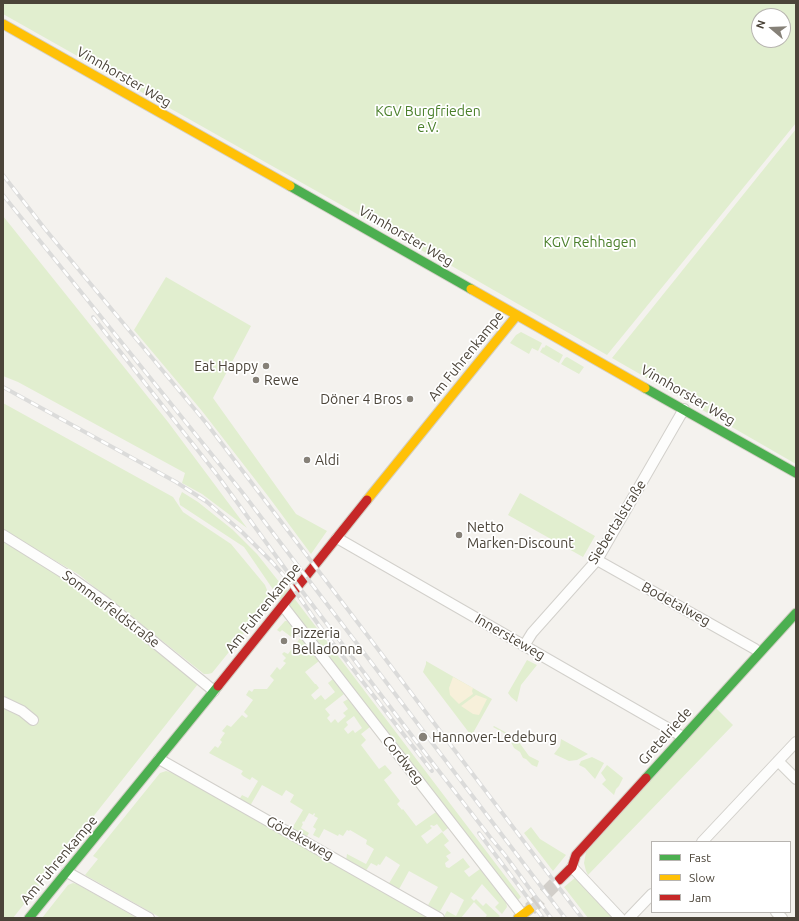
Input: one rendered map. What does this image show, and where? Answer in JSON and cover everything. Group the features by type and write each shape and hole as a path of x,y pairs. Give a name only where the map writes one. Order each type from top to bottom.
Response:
{"street":[{"name":"Vinnhorster Weg","path":"3,24 796,473"},
{"name":"Am Fuhrenkampe","path":"29,918 517,315"},
{"name":"Siebertalstraße","path":"524,646 532,633 596,560 684,409"},
{"name":"Sommerfeldstraße","path":"3,535 67,575 105,602 214,691"},
{"name":"Innersteweg","path":"337,538 682,737"},
{"name":"Bodetalweg","path":"596,560 755,649"},
{"name":"Cordweg","path":"283,606 524,914"},
{"name":"Gretelriede","path":"559,880 572,867 576,855 682,737 795,617"},
{"path":"3,702 22,711 33,720"},
{"path":"703,841 796,742"},
{"name":"Gödekeweg","path":"159,759 439,918"},
{"path":"778,761 796,778"},
{"path":"572,867 620,918"},
{"path":"67,872 149,918"},
{"path":"629,918 651,895"}],"green space":[{"name":"KGV Burgfrieden e.V.","path":"3,3 796,3 796,123 607,355 429,253 428,254 3,14"},
{"path":"796,129 796,464 612,358"},
{"path":"3,216 168,422 247,528 202,494 182,483 185,473 18,382 3,376"},
{"path":"166,277 251,326 213,398 296,514 327,531 311,554 202,411 134,330"},
{"path":"521,332 542,343 538,351 532,348 529,354 510,343 516,335"},
{"path":"546,345 563,355 559,363 540,352"},
{"path":"567,357 584,367 579,374 561,364"},
{"path":"3,403 173,497 183,512 231,544 265,585 271,600 212,673 204,674 78,574 3,530"},
{"path":"182,492 198,502 233,530 257,554 280,583 291,594 521,897 515,903 283,604 244,547 180,505 179,499"},
{"path":"520,493 595,536 583,557 508,515"},
{"path":"3,542 56,572 145,639 198,684 13,918 3,918"},
{"path":"285,621 287,621 298,634 294,639 282,630 280,632 277,630"},
{"path":"301,637 319,661 305,672 319,688 311,695 315,700 321,695 325,700 335,692 328,683 333,679 344,694 325,709 330,715 327,718 331,723 335,719 338,723 346,716 343,713 348,709 343,702 348,699 370,727 361,734 366,740 361,745 379,769 385,765 392,773 384,780 400,801 397,804 402,810 403,809 416,826 436,812 448,828 443,832 437,824 434,826 431,825 430,826 432,828 421,836 427,844 442,832 449,841 444,845 451,853 446,856 449,860 445,863 446,867 449,868 463,858 470,867 464,871 469,877 480,869 506,902 507,907 502,914 495,907 499,903 482,884 471,898 474,901 476,899 483,906 486,903 500,916 498,918 485,918 487,915 474,902 461,918 447,918 444,916 447,911 456,916 464,900 451,892 439,913 427,907 438,887 409,871 398,891 388,885 400,865 386,856 380,865 378,864 377,866 371,863 365,872 346,861 347,854 366,864 374,849 366,844 367,840 350,830 347,830 343,836 339,834 338,836 324,829 319,838 313,835 316,829 313,827 318,818 314,816 314,813 313,815 309,813 302,823 301,828 309,833 306,838 291,830 303,810 290,802 294,795 286,790 282,796 262,785 250,806 239,800 242,795 248,798 258,781 252,777 250,780 243,776 241,774 243,771 209,753 215,746 218,748 222,742 220,740 225,733 222,731 227,725 231,727 242,715 246,718 248,716 244,712 253,700 246,695 249,690 252,692 254,689 267,689 274,680 270,676 277,667 280,670 286,663 283,661 286,658 282,654 284,652 288,654","holes":["354,716 362,728 355,733 353,730 348,734 344,729 348,725 346,722"]},
{"path":"527,660 537,665 521,685 517,702 508,693"},
{"path":"426,661 492,699 473,733 470,734 423,672"},
{"path":"716,708 733,725 588,875 584,863 586,852"},
{"path":"494,726 516,738 529,756 539,761 537,767 523,758 520,752 514,748 511,742 506,738 504,733 493,727"},
{"path":"561,739 588,754 577,760 569,761 554,754 560,746"},
{"path":"592,757 604,763 595,779 585,768 579,765 581,761"},
{"path":"607,765 623,778 614,795 602,784 606,780 601,773"},
{"path":"166,771 173,773 430,918 161,918 85,875 98,859 93,856 160,773"},
{"path":"531,827 540,839 566,855 553,871 524,833"},
{"path":"575,878 578,878 618,918 588,918 564,887"},
{"path":"73,883 137,918 42,918 68,885"}],"sand":[{"path":"453,677 473,688 473,694 459,704 450,695 449,688"},
{"path":"476,695 487,699 479,715 473,714 461,706"}],"tunnel":[{"path":"530,909 559,880"}],"railway":[{"path":"3,175 45,229 207,424 582,918"},
{"path":"3,195 242,492 565,918"},
{"path":"93,317 218,476 289,574 435,766 505,855 551,918"},
{"path":"3,387 176,482 207,502 242,532 286,578 318,624 432,771"},
{"path":"479,833 543,918"}],"traffic: fast":[{"path":"290,186 471,289"},
{"path":"645,388 796,473"},
{"path":"646,778 796,613"},
{"path":"29,918 218,686"}],"traffic: slow":[{"path":"3,24 290,186"},
{"path":"471,289 645,388"},
{"path":"367,500 517,315"},
{"path":"518,918 530,909"}],"traffic: jam":[{"path":"218,686 367,500"},
{"path":"559,880 572,867 576,855 646,778"}],"place":[{"name":"Eat Happy","path":"266,366"},
{"name":"Rewe","path":"256,380"},
{"name":"Döner 4 Bros","path":"410,399"},
{"name":"Aldi","path":"307,460"},
{"name":"Netto Marken-Discount","path":"459,535"},
{"name":"Pizzeria Belladonna","path":"284,641"},
{"name":"Hannover-Ledeburg","path":"423,737"}],"park label":[{"name":"KGV Rehhagen","path":"590,242"}]}
